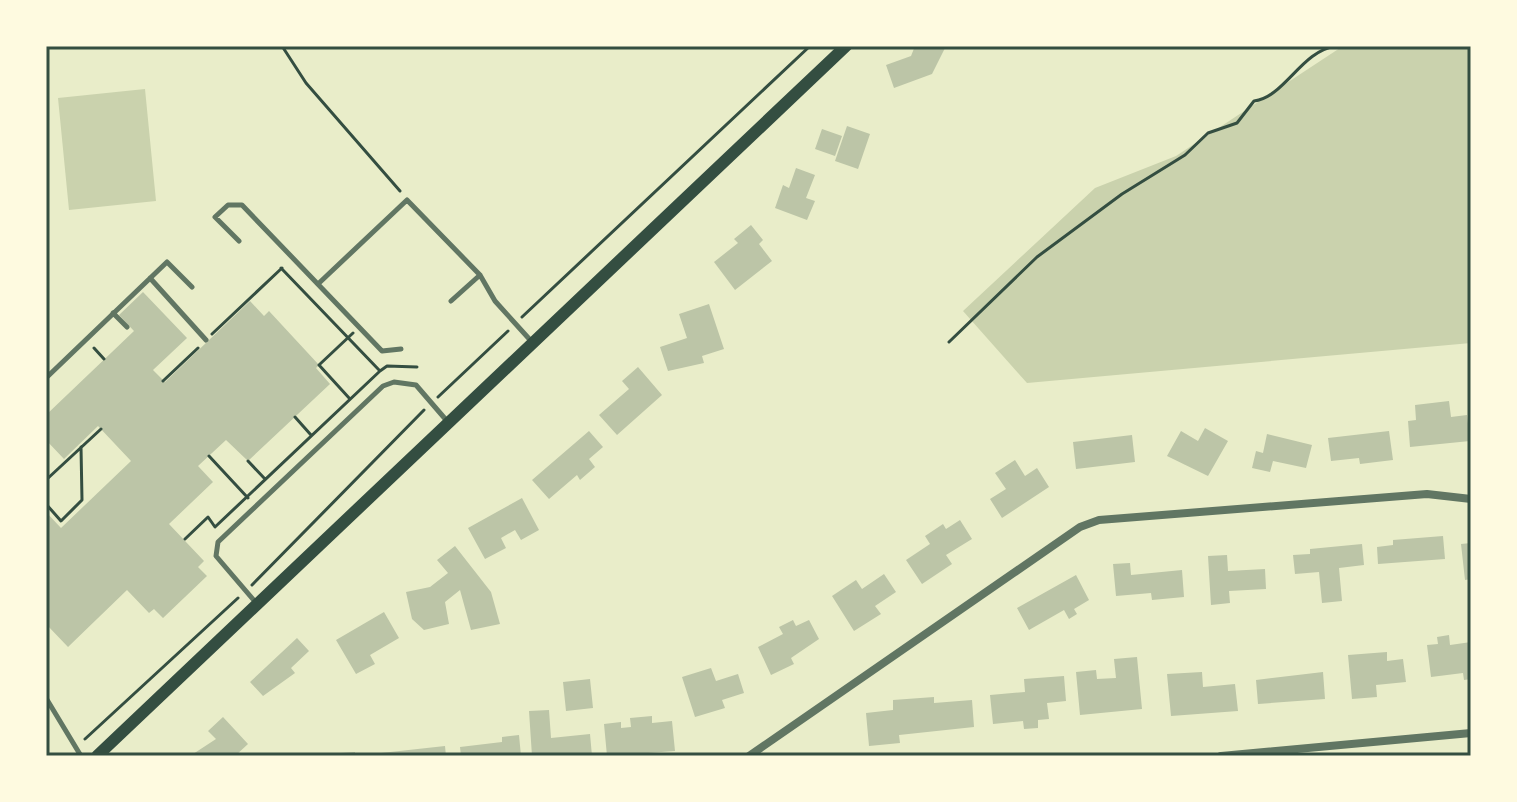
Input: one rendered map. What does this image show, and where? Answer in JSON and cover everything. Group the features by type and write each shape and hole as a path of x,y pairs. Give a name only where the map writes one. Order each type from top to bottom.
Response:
{"main road":[{"path":"97,756 846,46"}],"street":[{"path":"749,756 1080,527 1099,520 1427,494 1471,499"},
{"path":"1221,756 1471,733"}],"lane":[{"path":"318,284 407,200 480,275 495,301 533,343"},
{"path":"239,241 215,217 228,205 242,205 382,351 401,349"},
{"path":"46,378 167,262 192,287"},
{"path":"451,301 480,275"},
{"path":"150,278 206,340"},
{"path":"113,313 127,327"},
{"path":"257,604 216,556 215,549 256,506 383,386 394,382 416,385 447,421"},
{"path":"46,698 81,756"}],"path":[{"path":"282,46 306,83 407,200"},
{"path":"949,342 1060,238 1185,155 1214,129 1237,123 1254,101 1264,99 1278,89 1315,52 1336,46"},
{"path":"163,381 293,258"},
{"path":"281,268 380,371"},
{"path":"350,399 319,365 359,327"},
{"path":"87,338 104,359"},
{"path":"185,539 208,517 215,527 380,371 387,366 417,367"},
{"path":"295,417 312,435"},
{"path":"46,480 101,429"},
{"path":"46,504 61,521 82,500 81,447"},
{"path":"209,456 256,506"},
{"path":"248,461 265,479"}],"green space":[{"path":"1343,46 1471,46 1471,343 1027,383 963,311 1095,188 1176,156"},
{"path":"145,89 156,201 69,210 58,98"}],"building":[{"path":"915,46 946,46 932,74 894,88 886,65 911,56"},
{"path":"847,126 870,134 858,169 835,161"},
{"path":"822,129 842,136 835,156 815,149"},
{"path":"796,168 815,175 806,198 815,201 807,220 775,208 783,185 789,188"},
{"path":"751,225 763,240 759,244 772,261 735,290 714,262 738,243 734,239"},
{"path":"143,292 187,338 153,370 165,382 250,301 264,316 269,311 319,365 316,368 330,384 248,461 226,440 198,466 213,482 169,524 204,561 198,567 207,576 163,618 154,609 149,613 127,590 68,647 46,624 46,512 61,528 131,461 98,426 64,459 46,440 46,415 134,331 119,315"},
{"path":"709,304 724,349 702,356 704,363 668,371 660,347 687,338 679,314"},
{"path":"638,367 662,395 617,435 599,415 629,389 622,381"},
{"path":"1449,401 1451,417 1467,415 1470,441 1410,447 1408,421 1416,420 1415,405"},
{"path":"1205,428 1228,441 1208,476 1167,456 1181,431 1198,441"},
{"path":"589,431 603,447 589,459 595,467 580,480 577,475 549,499 532,480"},
{"path":"1389,431 1393,460 1360,464 1359,458 1331,461 1328,438"},
{"path":"1267,434 1312,445 1306,468 1273,461 1270,472 1252,468 1256,451 1263,453"},
{"path":"1132,435 1135,462 1076,469 1073,442"},
{"path":"1015,460 1025,476 1037,468 1049,487 1002,518 990,499 1006,489 995,473"},
{"path":"522,498 539,530 521,540 515,530 501,538 506,548 485,559 468,528"},
{"path":"960,520 972,539 946,555 952,564 922,584 906,560 930,544 925,536 943,524 946,529"},
{"path":"1443,536 1445,559 1378,564 1377,547 1393,545 1393,540"},
{"path":"1471,543 1471,579 1465,580 1461,544"},
{"path":"1362,544 1364,565 1339,568 1342,601 1322,603 1319,572 1295,574 1293,555 1310,554 1310,549"},
{"path":"455,546 491,592 500,624 471,630 460,590 445,602 449,624 424,630 412,619 406,592 430,587 448,573 437,560"},
{"path":"1227,555 1228,571 1265,569 1266,589 1229,591 1230,603 1211,605 1208,556"},
{"path":"1130,563 1131,575 1182,570 1184,597 1152,600 1151,593 1116,596 1113,564"},
{"path":"884,574 896,592 875,606 881,614 854,631 832,596 856,580 862,589"},
{"path":"1076,575 1089,600 1074,609 1077,614 1069,619 1064,610 1029,630 1017,608"},
{"path":"384,612 399,638 370,655 375,664 356,674 336,640"},
{"path":"793,620 796,626 809,620 819,639 791,658 794,664 771,675 758,647 783,634 779,627"},
{"path":"1449,635 1450,645 1471,642 1471,679 1464,680 1463,673 1431,677 1427,645 1438,644 1437,637"},
{"path":"297,638 309,651 291,668 295,673 263,696 250,682"},
{"path":"1387,652 1387,661 1403,659 1406,682 1376,685 1377,697 1352,699 1348,655"},
{"path":"1137,657 1142,709 1080,715 1076,672 1096,670 1097,679 1116,678 1114,659"},
{"path":"711,668 716,681 738,674 744,693 722,700 725,708 695,717 682,677"},
{"path":"1202,672 1203,687 1235,684 1238,711 1171,716 1167,674"},
{"path":"1323,672 1325,699 1258,704 1256,680"},
{"path":"1064,676 1066,701 1047,703 1049,719 1038,720 1038,728 1024,729 1023,721 993,724 990,695 1025,692 1024,679"},
{"path":"590,679 593,708 566,711 563,682"},
{"path":"934,697 934,703 972,700 974,727 899,735 900,743 869,746 866,713 893,710 893,700"},
{"path":"549,710 551,738 590,734 592,756 532,756 529,711"},
{"path":"652,716 652,723 672,721 675,751 607,756 604,724 621,722 621,728 631,727 630,718"},
{"path":"223,717 248,744 235,756 190,756 216,739 208,731"},
{"path":"519,735 521,756 461,756 460,747 502,742 502,737"},
{"path":"445,746 446,756 372,756 372,754"},
{"path":"355,752 355,756 327,756 327,754"}]}
